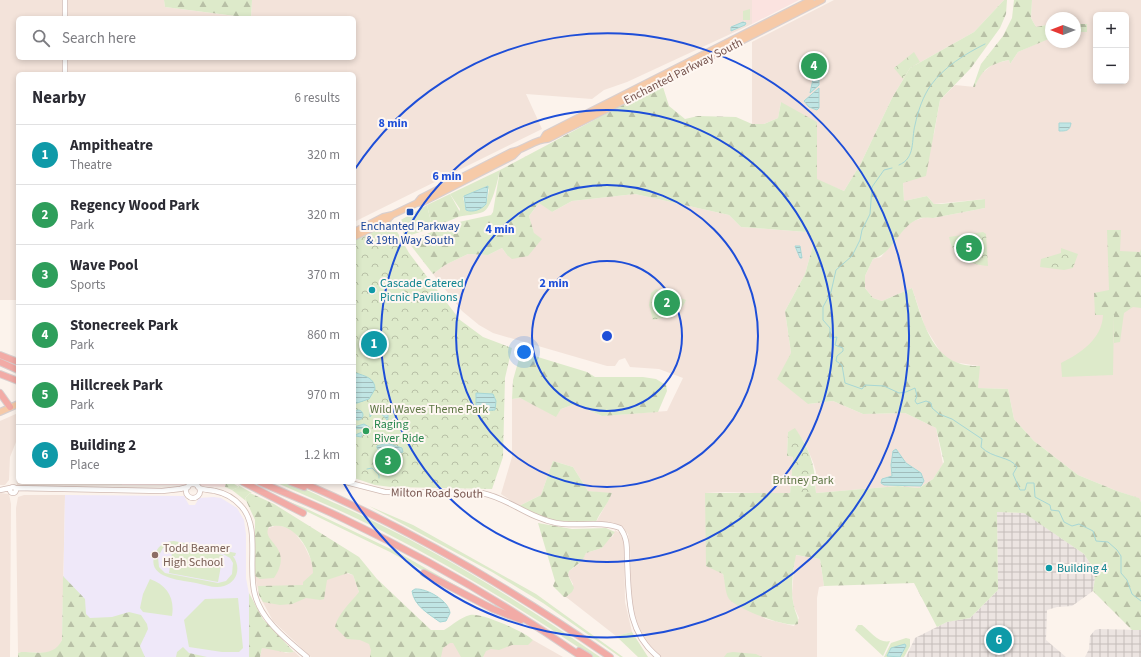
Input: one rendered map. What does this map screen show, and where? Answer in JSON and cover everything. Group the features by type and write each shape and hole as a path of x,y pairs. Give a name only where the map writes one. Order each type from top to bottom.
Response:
{"highway":[{"path":"0,355 16,361"},
{"path":"0,362 16,369"},
{"path":"0,366 16,372"},
{"path":"0,374 16,380"},
{"path":"0,393 10,407"},
{"path":"247,484 303,513"},
{"path":"265,484 346,520 409,552 534,625 582,657"},
{"path":"296,484 319,494 328,494"},
{"path":"306,484 417,539 492,581 540,610 610,657"},
{"path":"424,573 501,613 548,629 588,657"}],"main road":[{"name":"Enchanted Parkway South","path":"694,62 811,0"},
{"name":"Enchanted Parkway South","path":"356,231 383,217 392,215 417,203 421,198 511,152 518,151 543,139 546,134 822,0"},
{"name":"Enchanted Parkway South","path":"356,236 385,222 392,215"},
{"path":"0,412 16,405"}],"street":[{"path":"65,0 65,16"},
{"path":"65,60 65,72"},
{"path":"0,490 162,491 180,489 193,484 203,490 221,492 235,500 248,516 251,532 252,579 256,600 268,620 307,657"},
{"name":"Milton Road South","path":"354,484 384,492 482,493 496,496 531,515 550,522 615,526 620,528 626,537 630,613 644,642 658,657"},
{"path":"188,487 186,490 188,495"},
{"path":"198,487 198,495"},
{"path":"162,491 188,495 192,498 206,493 221,492"}],"shaded area":[{"path":"0,0 63,0 63,16 16,16 16,60 62,60 62,72 16,72 16,300 0,300"},
{"path":"68,0 164,0 165,7 235,16 68,16"},
{"path":"252,0 752,0 752,24 627,82 604,90 592,99 526,94 542,129 356,221 356,72 68,72 68,60 356,60 356,16 251,16"},
{"path":"752,0 799,0 752,24"},
{"path":"834,0 1004,0 974,32 910,68 892,98 861,163 844,191 817,180 781,102 778,118 764,124 752,124 752,42"},
{"path":"1032,0 1141,0 1141,502 1138,498 1078,475 1034,441 1014,419 1008,389 978,388 979,366 953,362 941,353 925,327 912,288 882,301 873,298 865,288 865,276 873,259 881,257 910,222 926,217 933,218 985,208 985,199 934,204 927,196 904,201 903,182 934,134 940,100 955,85 975,87 979,76 993,64 1009,60 1010,64 1018,52 1045,40 1045,48 1081,48 1081,32 1087,32 1087,24 1081,24 1081,12 1045,12 1045,25 1036,27 1031,18"},
{"path":"635,194 729,215 741,227 806,232 814,242 805,274 785,311 791,353 808,404 833,401 863,414 905,413 936,428 943,464 933,479 919,488 898,486 816,493 816,472 813,462 805,443 795,429 788,432 787,456 793,457 790,494 725,492 705,493 714,568 723,574 729,598 766,619 794,626 799,618 794,607 792,594 795,555 820,559 824,586 819,587 817,598 817,657 661,657 653,651 643,637 632,612 630,549 628,534 618,524 596,522 612,494 588,491 573,467 553,461 541,495 519,506 501,494 512,457 512,399 520,398 556,416 561,409 575,404 602,416 667,411 683,378 659,369 630,367 625,358 619,360 615,366 607,366 493,333 479,325 462,311 433,274 445,265 468,254 488,255 502,248 507,255 534,234 529,216 540,202 552,212 572,201"},
{"path":"16,414 16,442 10,457 9,480 5,485 0,485 0,421"},
{"path":"17,484 122,484 122,485 17,486"},
{"path":"122,484 187,484 185,485"},
{"path":"198,484 226,484 225,487 201,486"},
{"path":"0,493 9,494 11,504 10,657 0,657"},
{"path":"24,495 65,495 62,640 59,647 49,653 18,653 16,508 18,497"},
{"name":"Todd Beamer High School","path":"65,495 184,496 189,505 195,505 199,498 214,497 221,498 237,508 244,520 246,534 246,578 250,599 249,657 62,657"},
{"path":"997,512 1025,513 1084,554 1091,565 1095,578 1093,591 1072,606 1057,607 1047,610 1046,640 1066,657 906,657 915,638 947,622 970,618 998,590"},
{"path":"277,525 292,529 304,545 313,564 353,575 359,592 450,643 533,640 563,657 311,657 273,621 259,595 255,576 256,533"},
{"path":"615,530 620,533 624,540 625,602 632,632 616,636 566,597 569,595 573,584 568,575 569,571 579,564 586,553 602,548 607,540 613,536"},
{"path":"1095,630 1141,630 1141,657 1085,657 1089,649 1090,636"},
{"path":"262,648 279,650 286,653 294,651 300,657 260,657"}],"green space":[{"path":"164,0 252,0 251,16 235,16 165,7"},
{"path":"1004,0 1007,0 1006,14 1000,28 971,68 940,100 926,176 903,183 904,201 927,196 934,204 985,199 985,208 933,218 923,218 914,221 907,226 889,249 873,259 865,276 865,288 873,298 882,301 912,288 926,329 941,352 951,360 964,365 980,366 978,388 1008,389 1014,419 1034,441 1078,475 1117,491 1139,498 1141,502 1141,630 1132,630 1093,591 1095,578 1091,565 1084,554 1024,513 997,512 998,590 970,618 947,622 937,627 914,583 824,586 820,559 796,555 792,594 798,624 783,623 762,617 741,608 729,599 723,574 706,566 705,493 816,493 898,486 919,488 933,479 944,462 936,428 905,413 863,414 833,401 808,404 777,379 791,353 785,311 805,274 814,242 806,232 741,227 729,215 635,194 572,201 552,212 539,203 529,216 534,233 542,239 528,256 512,259 502,248 488,255 468,254 445,265 433,274 409,243 413,239 459,222 491,215 493,212 500,170 662,84 669,106 685,119 698,116 736,117 752,124 764,124 778,118 781,102 817,122 817,179 844,191 861,163 892,98 910,68 974,32"},
{"path":"1014,0 1032,0 1031,18 1036,27 1045,25 1045,41 1018,52 1010,64 1009,60 997,63 988,68 981,76 975,87 973,87 981,64 1003,36 1012,18"},
{"path":"750,9 750,20 743,20 743,11"},
{"path":"1081,24 1087,24 1087,32 1081,32"},
{"path":"914,52 920,62 910,68 903,79 894,68"},
{"path":"809,61 820,61 820,72 808,72"},
{"path":"500,170 492,199 483,212 458,217 460,209 450,194","holes":["487,186 489,190 486,205 468,211 466,210 463,197"]},
{"path":"450,194 460,212 458,217 435,227 431,222 427,205"},
{"path":"427,205 431,222 435,227 408,236 404,235 399,221"},
{"name":"Wild Waves Theme Park","path":"390,219 409,253 460,320 483,337 512,348 505,378 503,457 492,489 391,487 375,485 356,479 356,237"},
{"path":"1107,230 1121,230 1120,251 1140,252 1141,249 1141,308 1133,307 1124,313 1120,342 1114,343 1114,315 1095,315 1094,293 1109,290"},
{"path":"983,232 986,234 988,266 974,264 963,259 954,250 949,237"},
{"path":"1061,248 1078,254 1073,268 1064,270 1040,267 1041,259 1061,253"},
{"path":"656,289 686,300 677,313 653,320 649,305 651,293"},
{"path":"1114,314 1113,375 1062,377 1061,363 1083,350 1095,338 1102,324 1103,315"},
{"path":"528,354 587,372 595,377 643,377 656,379 666,385 667,391 658,412 602,416 575,404 561,409 556,417 520,398 512,399 513,380 520,355"},
{"name":"Britney Park","path":"795,428 805,444 811,459 815,475 816,493 790,494 793,457 787,456 788,432"},
{"path":"553,461 573,467 588,491 612,493 596,522 576,523 546,519 519,506 541,495"},
{"path":"226,484 234,484 239,487 232,490 225,487"},
{"path":"280,484 291,484 307,490 406,537 505,594 569,635 600,657 593,657 542,623 489,591 409,545 356,518"},
{"path":"238,485 252,493 245,498 246,501 232,490 239,487"},
{"path":"250,493 274,504 359,557 377,579 431,630 444,630 463,618 470,615 476,615 503,623 533,640 528,645 512,645 499,650 491,649 486,651 483,657 461,657 453,643 450,643 443,648 441,657 370,657 371,650 369,644 360,640 347,639 335,627 341,613 359,592 353,575 348,573 327,580 324,599 320,600 306,598 292,604 280,605 263,602 259,595 258,586 303,585 303,582 313,573 310,556 306,547 294,533 286,528 278,526 269,527 267,532 276,546 281,559 274,578 260,579 255,576 255,520 245,498"},
{"path":"275,496 305,508 399,553 492,606 476,600 390,552"},
{"path":"369,506 413,525 536,594 623,657 620,657 543,603 492,572"},
{"path":"538,523 572,529 606,528 615,532 602,548 586,553 582,561 569,571 568,575 574,588 566,597 564,597 553,586 555,581"},
{"path":"171,541 236,553 235,556 233,556 237,565 237,574 235,578 229,584 221,587 214,587 173,579 159,572 153,561 156,552 161,545","holes":["173,545 223,554 230,558 233,563 232,574 226,581 218,583 165,573 159,567 158,557 163,548"]},
{"path":"173,546 223,555 218,582 169,573"},
{"path":"63,576 85,599 86,614 90,618 112,617 129,612 141,615 147,624 148,629 140,646 145,657 18,657 18,653 21,652 39,653 50,651 59,645 62,640"},
{"path":"150,579 161,585 171,598 173,609 172,616 143,612 140,608 143,594"},
{"path":"249,593 263,619 294,652 283,652 262,648 260,657 249,657"},
{"path":"238,598 243,648 239,652 222,652 189,647 184,620 205,599"},
{"path":"858,625 862,625 882,641 890,641 883,656 855,630"},
{"path":"632,632 648,657 638,657 616,636"},
{"path":"906,638 910,639 910,646 904,657 884,657 891,643"},
{"path":"183,647 189,653 207,657 176,657 177,652"},
{"path":"733,652 756,654 762,657 724,657 727,653"}],"water":[{"path":"743,22 746,23 745,25 731,31 731,27"},
{"path":"813,79 819,80 819,85 810,93"},
{"path":"819,88 819,108 817,110 809,107 804,101"},
{"path":"1059,123 1071,123 1070,128 1064,131 1059,131"},
{"path":"488,186 486,204 477,210 466,210 464,196"},
{"path":"795,246 800,246 802,258 800,258"},
{"path":"356,373 366,376 375,385 375,389 369,399 356,403"},
{"path":"476,393 493,394 496,401 495,410 476,411"},
{"path":"376,408 388,411 387,420 379,414 372,414 370,417 370,412"},
{"path":"356,410 360,410 363,413 363,417 360,420 356,420"},
{"name":"Raging River Ride","path":"364,424 369,427 369,430 363,433 361,437 356,436 356,435 365,431 366,428 356,429 356,426"},
{"path":"387,443 402,448 403,452 396,454 394,474 383,474 380,451 377,448 377,446"},
{"path":"896,449 906,463 921,473 924,481 921,486 884,485 881,483 882,479 892,476 891,465 893,451"},
{"path":"415,589 420,589 431,593 446,604 450,613 446,621 440,622 419,605 413,596 412,591"},
{"path":"905,644 906,646 900,657 887,656 891,648"}],"waterway":[{"path":"899,165 908,158 912,148 918,114 928,89 942,72 970,52 985,44"},
{"path":"892,168 884,170 872,187 870,214 862,230 860,240 852,256 836,270 831,292 823,307 823,320 830,328 830,338 837,337 835,345 843,348 843,351 837,356 836,361 842,365 845,383 862,389 865,385 884,386 899,393 915,388 917,396 915,401 917,404 926,401 931,403 932,408 939,414 952,419 982,439 981,447 986,451 1014,463 1017,467 1013,474 1020,490 1025,490 1027,483 1034,483 1035,497 1050,505 1051,510 1059,511 1064,522 1072,526 1079,524 1093,531 1096,541 1108,542 1117,550 1121,556 1121,573 1127,580 1132,594 1141,601"},
{"path":"367,469 372,468 379,475 379,478"}],"place":[{"name":"Stonecreek Park","path":"814,66"},
{"name":"Enchanted Parkway & 19th Way South","path":"410,212"},
{"name":"Hillcreek Park","path":"969,248"},
{"name":"Cascade Catered Picnic Pavilions","path":"372,290"},
{"name":"Regency Wood Park","path":"667,303"},
{"name":"Ampitheatre","path":"374,344"},
{"name":"Raging River Ride","path":"366,431"},
{"name":"Wave Pool","path":"388,461"},
{"name":"Todd Beamer High School","path":"155,555"},
{"name":"Building 4","path":"1049,568"},
{"name":"Building 2","path":"999,640"}]}
